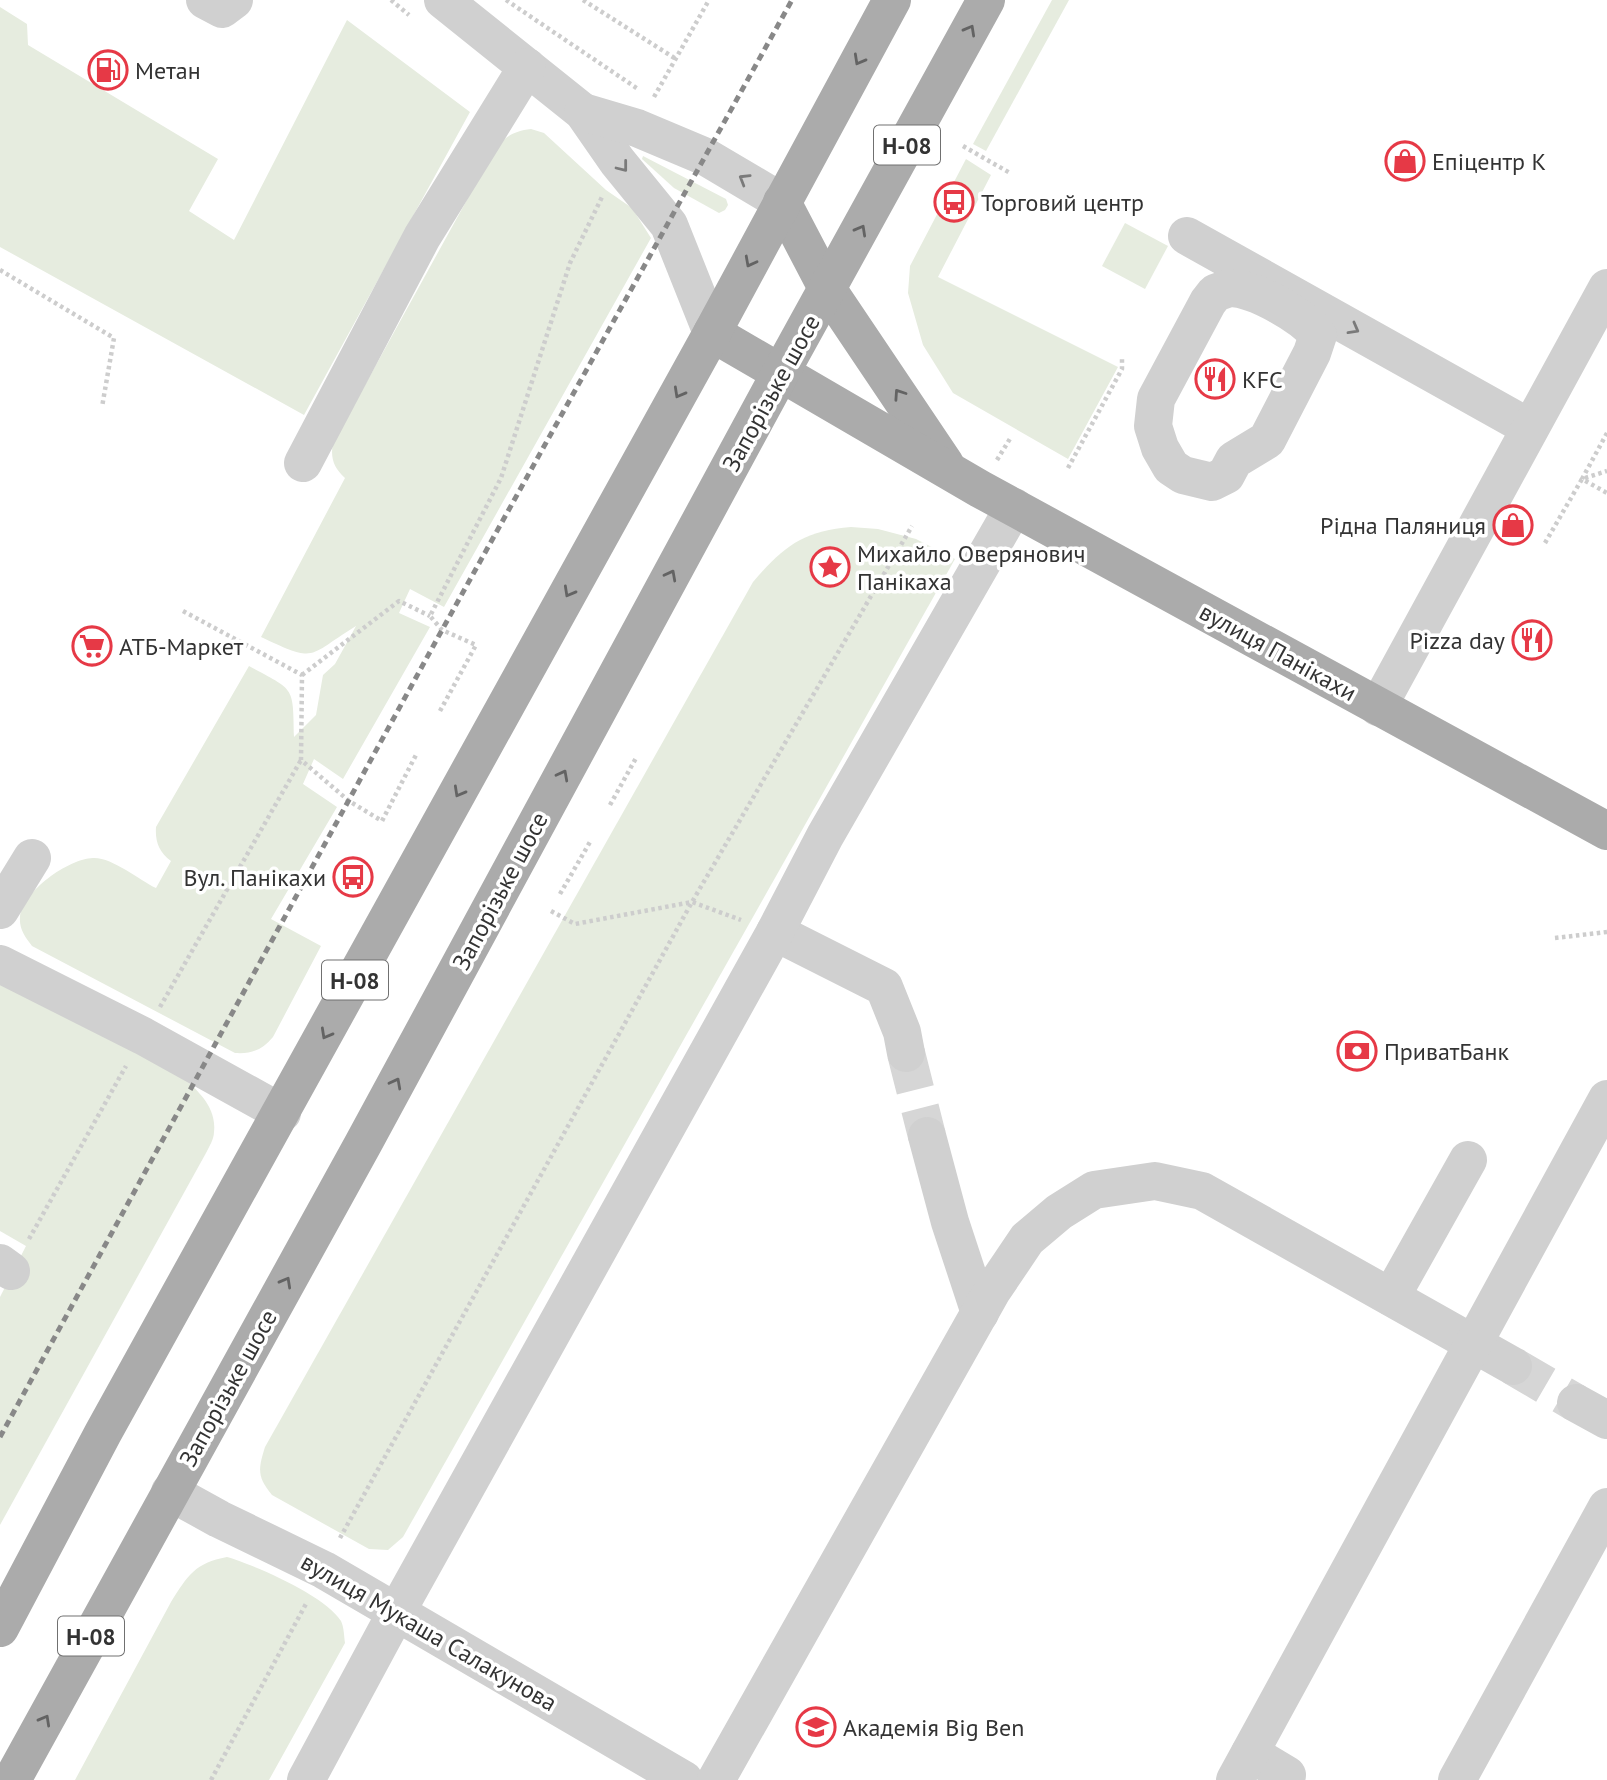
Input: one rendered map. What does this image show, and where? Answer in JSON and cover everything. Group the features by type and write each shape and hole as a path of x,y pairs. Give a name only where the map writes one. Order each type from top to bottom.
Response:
{"main road":[{"name":"Н-08","path":"0,1628 103,1433 712,333 892,0"},
{"name":"Запорізьке шосе","path":"12,1780 363,1144 781,372 986,0"},
{"name":"вулиця Панікахи","path":"782,202 828,290 951,471"},
{"name":"вулиця Панікахи","path":"712,333 1014,507 1607,831"}],"street":[{"path":"205,0 222,9 234,0"},
{"path":"443,0 583,112 669,225 712,333"},
{"path":"303,463 422,237 527,67"},
{"path":"583,112 637,128 706,157 782,202"},
{"path":"1187,236 1530,428"},
{"path":"1229,288 1241,288 1254,293 1309,324 1318,335 1312,354 1267,440 1234,460 1226,475 1212,482 1182,475 1171,467 1160,448 1153,426 1156,399 1208,302 1215,293 1229,288"},
{"path":"1378,707 1607,288"},
{"path":"306,1780 775,932 825,836 1014,507"},
{"path":"0,910 32,858"},
{"path":"775,932 884,987 902,1032 906,1053"},
{"path":"0,964 144,1036 282,1112"},
{"path":"1287,1775 1242,1766 1607,1099"},
{"path":"927,1136 950,1222 980,1313"},
{"path":"1391,1297 1468,1160"},
{"path":"716,1780 980,1313 1027,1239 1059,1212 1094,1189 1155,1181 1202,1191 1513,1366"},
{"name":"вулиця Мукаша Салакунова","path":"170,1492 324,1570 684,1780"},
{"path":"1457,1780 1607,1507"}],"path":[{"path":"506,0 653,99 709,0"},
{"path":"583,0 676,59"},
{"path":"963,146 1010,173"},
{"path":"430,616 501,478 570,263 606,190 617,160"},
{"path":"0,270 114,338 102,407"},
{"path":"1068,468 1122,369 1122,359"},
{"path":"1545,543 1607,433"},
{"path":"1582,479 1607,471"},
{"path":"1582,479 1607,494"},
{"path":"211,1780 692,902 912,526"},
{"path":"302,675 399,601 430,616 442,630 476,645 440,711"},
{"path":"183,611 302,675"},
{"path":"302,675 301,760 349,801 382,821 417,753"},
{"path":"610,805 636,758"},
{"path":"560,894 590,842"},
{"path":"551,911 575,924 692,902 775,932"},
{"path":"1555,939 1607,932"}],"shaded area":[{"path":"1052,0 1069,0 986,151 973,144"},
{"path":"0,7 27,24 28,45 218,159 189,211 234,240 347,20 470,112 304,415 0,247"},
{"path":"531,129 544,133 606,190 632,208 651,238 444,607 410,589 399,613 430,627 343,779 314,759 303,784 337,807 271,919 321,946 273,1037 256,1050 235,1053 32,946 20,925 23,907 48,878 71,864 93,858 117,865 156,888 171,861 159,846 156,827 249,666 275,680 288,691 293,707 294,737 316,715 323,675 335,664 356,626 311,653 293,651 261,637 345,478 334,462 333,443 495,149 511,135"},
{"path":"643,156 726,199 728,205 725,210 719,213 674,188 642,159"},
{"path":"966,159 991,175 938,277 1118,367 1068,459 953,393 923,345 908,293 910,266"},
{"path":"1125,223 1168,246 1145,289 1102,266"},
{"path":"851,527 878,529 916,539 955,559 403,1537 388,1550 369,1549 272,1495 260,1472 265,1447 753,582 796,542 820,532"},
{"path":"0,976 179,1074 209,1106 214,1123 213,1137 206,1153 0,1525 0,1297 26,1246 0,1231"},
{"path":"227,1557 271,1574 306,1592 333,1611 341,1621 343,1629 345,1643 269,1780 75,1780 182,1584 200,1567"}],"tunnel":[{"path":"906,1053 927,1136"},
{"path":"1513,1366 1576,1403"}],"railway":[{"path":"0,1437 442,630 792,0"}],"place":[{"name":"Метан","path":"108,70"},
{"name":"Епіцентр К","path":"1405,161"},
{"name":"Торговий центр","path":"954,202"},
{"name":"KFC","path":"1215,379"},
{"name":"Рідна Паляниця","path":"1513,525"},
{"name":"Михайло Оверянович Панікаха","path":"830,567"},
{"name":"Pizza day","path":"1532,640"},
{"name":"АТБ-Маркет","path":"92,646"},
{"name":"Вул. Панікахи","path":"353,877"},
{"name":"ПриватБанк","path":"1357,1051"},
{"name":"Академія Big Ben","path":"816,1727"}]}
